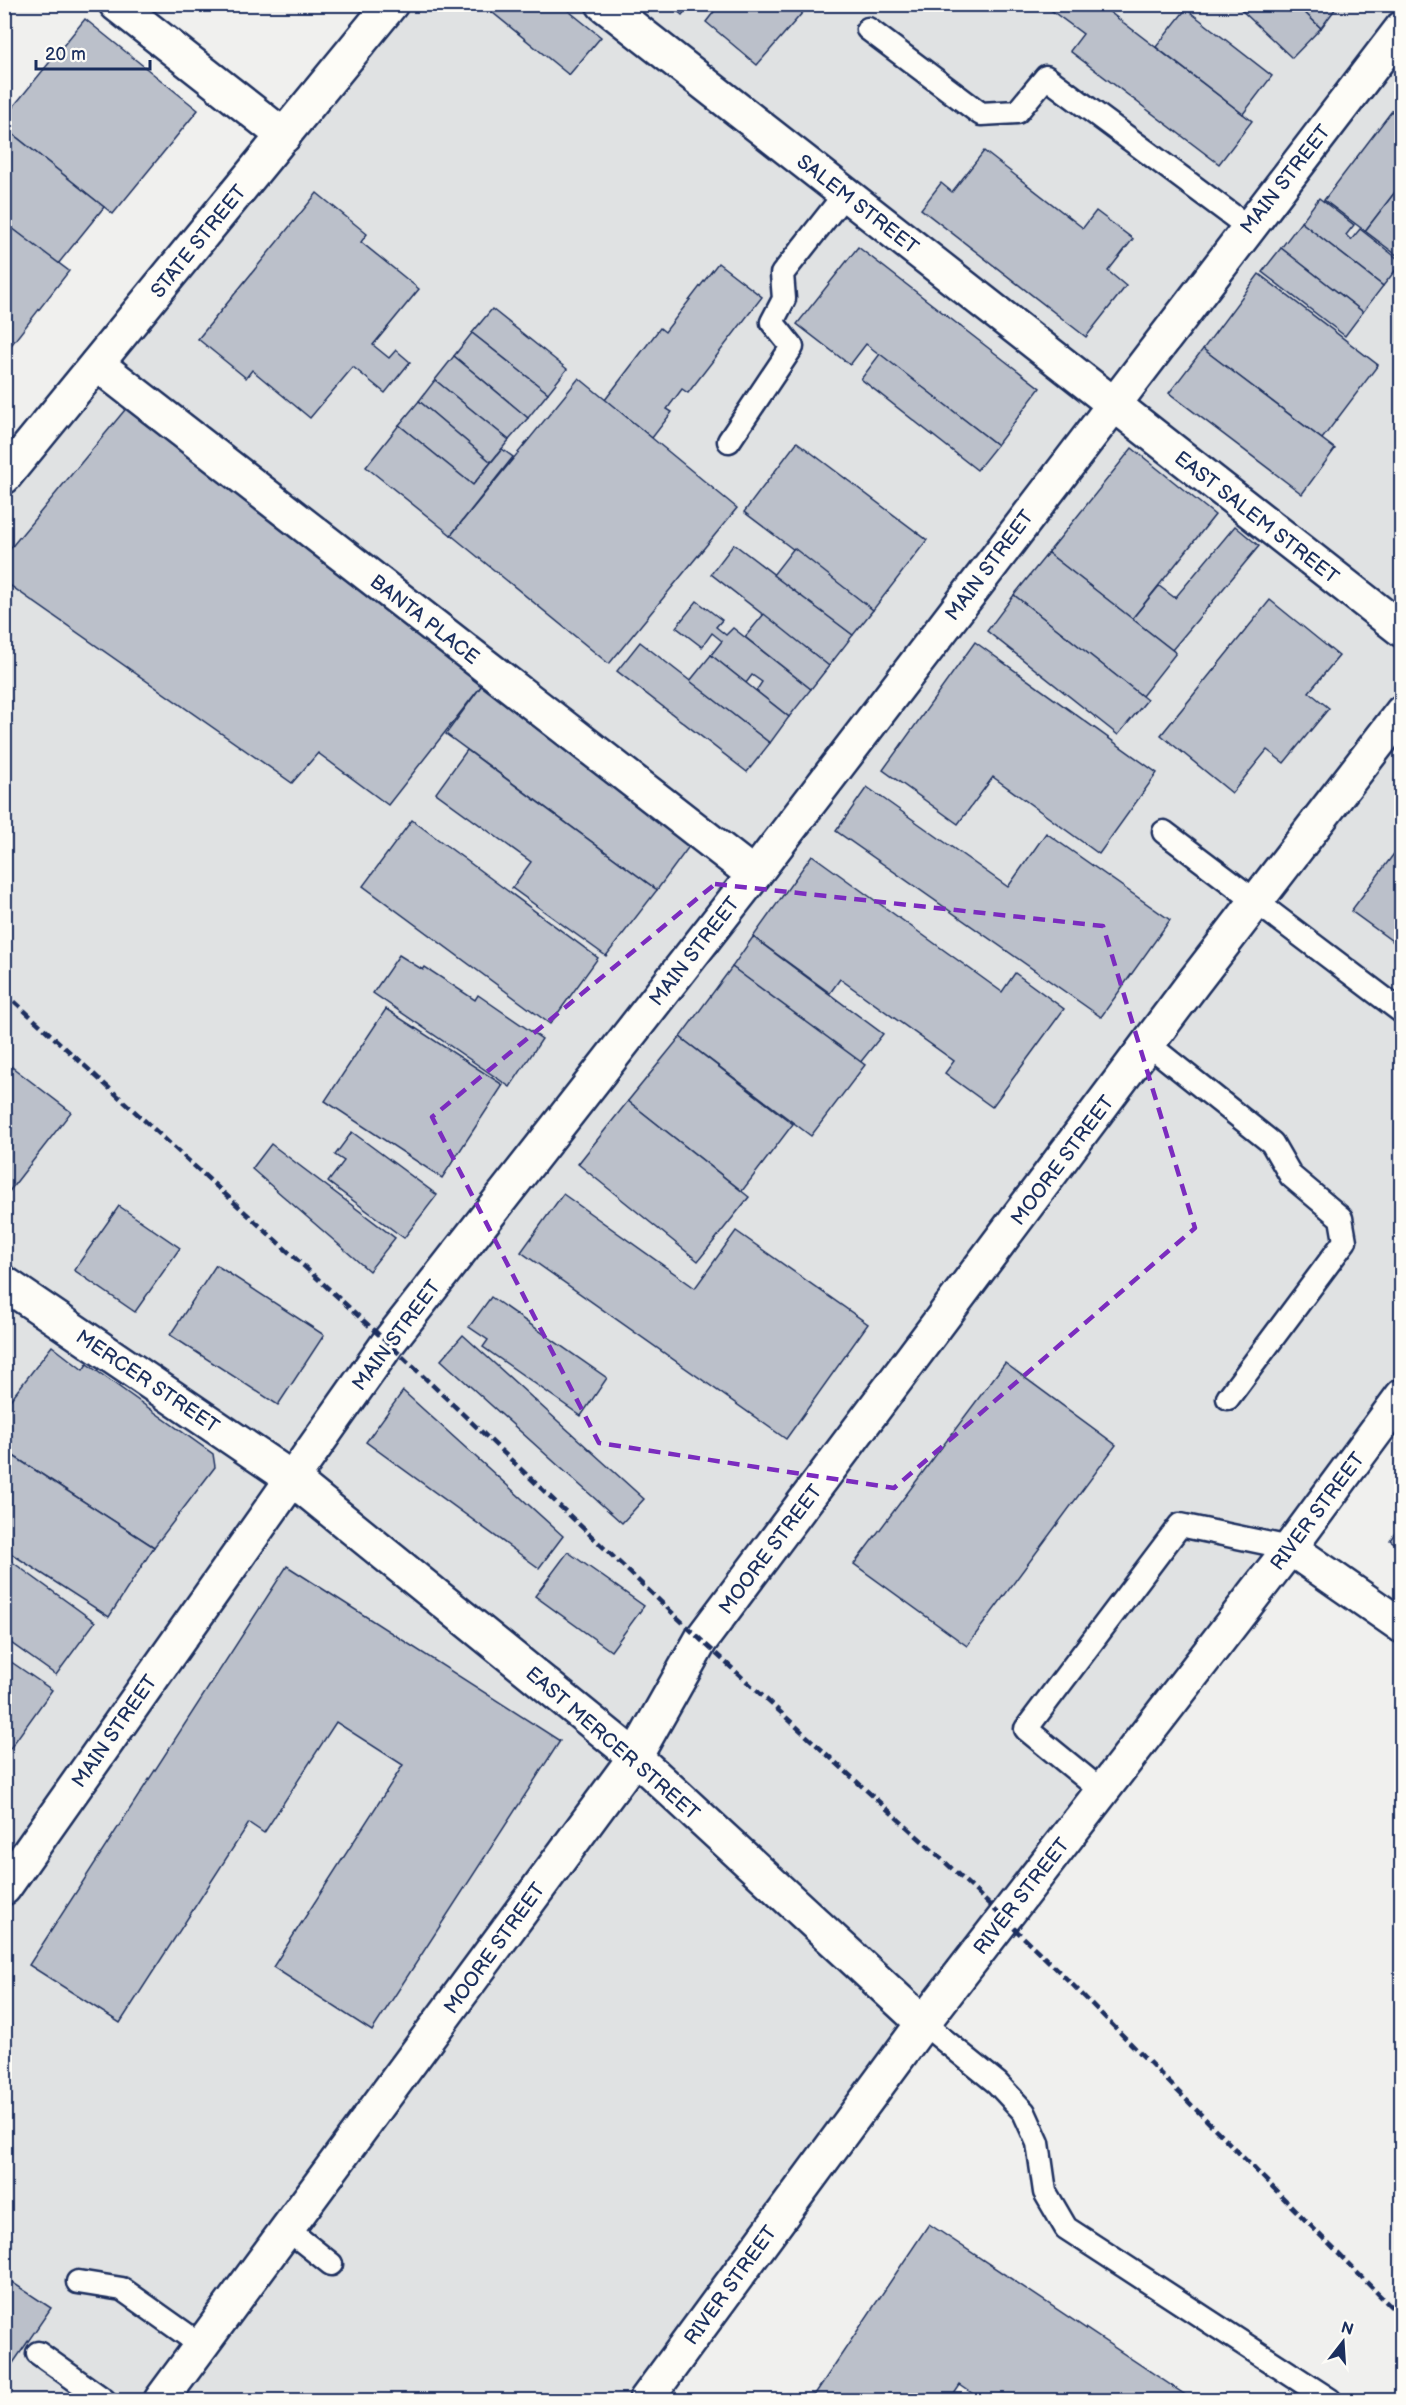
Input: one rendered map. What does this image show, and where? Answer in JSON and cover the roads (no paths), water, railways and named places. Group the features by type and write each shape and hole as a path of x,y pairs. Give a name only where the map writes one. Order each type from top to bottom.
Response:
{"street":[{"path":"116,4 284,136"},
{"name":"STATE STREET","path":"4,477 391,4"},
{"name":"SALEM STREET","path":"603,4 1112,404"},
{"name":"MAIN STREET","path":"4,1888 388,1343 754,875 1401,28"},
{"name":"BANTA PLACE","path":"97,364 754,875"},
{"name":"EAST SALEM STREET","path":"1112,404 1401,630"},
{"name":"MOORE STREET","path":"161,2400 635,1757 701,1640 1148,1044 1401,712"},
{"name":"MERCER STREET","path":"4,1283 291,1478"},
{"name":"RIVER STREET","path":"646,2400 923,2023 1290,1548 1401,1396"},
{"name":"EAST MERCER STREET","path":"291,1478 635,1757 923,2023"},
{"path":"1290,1548 1401,1626"}],"lane":[{"path":"868,28 981,114 1017,112 1046,77 1248,227"},
{"path":"729,441 792,347 772,322 784,299 782,274 845,194"},
{"path":"1164,832 1401,1012"},
{"path":"1148,1044 1272,1143 1290,1176 1341,1218 1345,1240 1228,1398"},
{"path":"1103,1792 1026,1729 1179,1525 1290,1548"},
{"path":"923,2023 997,2083 1024,2112 1038,2143 1044,2193 1066,2228 1330,2400"},
{"path":"287,2229 331,2264"},
{"path":"78,2282 122,2289 201,2345"},
{"path":"38,2354 104,2400"}],"railway":[{"path":"4,992 388,1343 701,1640 942,1859 1069,1981 1402,2318"}]}
